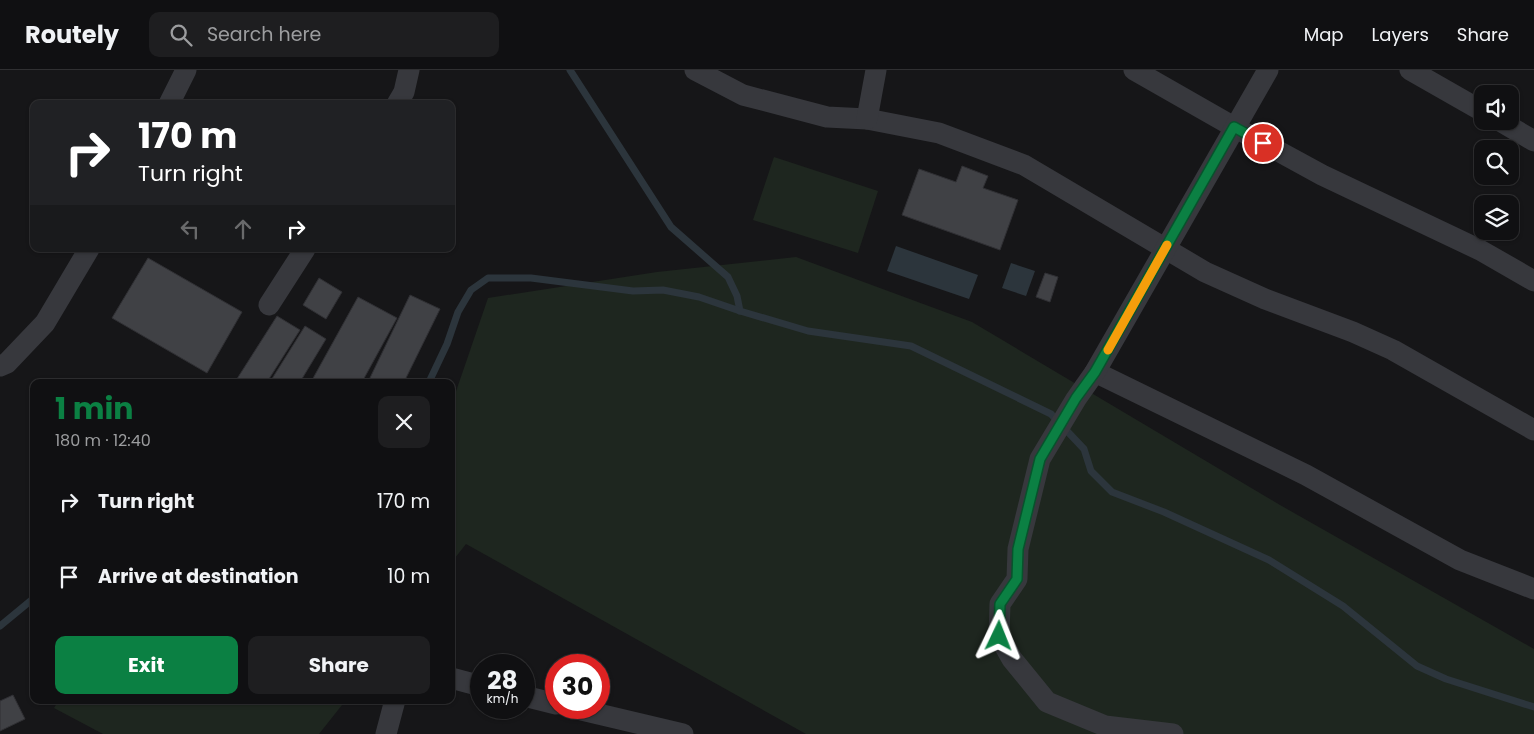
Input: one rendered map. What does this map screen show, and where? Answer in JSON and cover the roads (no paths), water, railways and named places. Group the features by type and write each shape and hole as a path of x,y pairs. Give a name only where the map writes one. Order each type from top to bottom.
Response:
{"street":[{"path":"171,100 186,70"},
{"path":"399,100 404,92 409,70"},
{"path":"695,70 743,95 827,117 867,119 939,133 1024,165 1164,249 1241,289 1393,350 1534,430"},
{"path":"867,119 876,70"},
{"path":"1134,70 1322,175 1480,250 1534,281"},
{"path":"1173,734 1105,726 1047,702 1012,659 999,636 1000,604 1017,579 1018,549 1040,459 1076,398 1095,372 1268,70"},
{"path":"1410,70 1474,107"},
{"path":"1515,130 1534,141"},
{"path":"0,366 7,363 45,323 87,252"},
{"path":"270,305 303,252"},
{"path":"1095,372 1306,475 1460,560 1534,589"},
{"path":"455,679 470,683"},
{"path":"386,734 394,704"},
{"path":"610,717 683,734"}],"waterway":[{"path":"570,70 671,227 728,277 737,296 740,311"},
{"path":"430,379 447,344 458,312 471,290 488,278 531,278 633,291 663,290 699,297 808,331 911,346 1051,414 1084,449 1091,471 1112,492 1164,512 1269,560 1343,606 1417,666 1446,679 1534,707"},
{"path":"0,626 30,601"}]}
